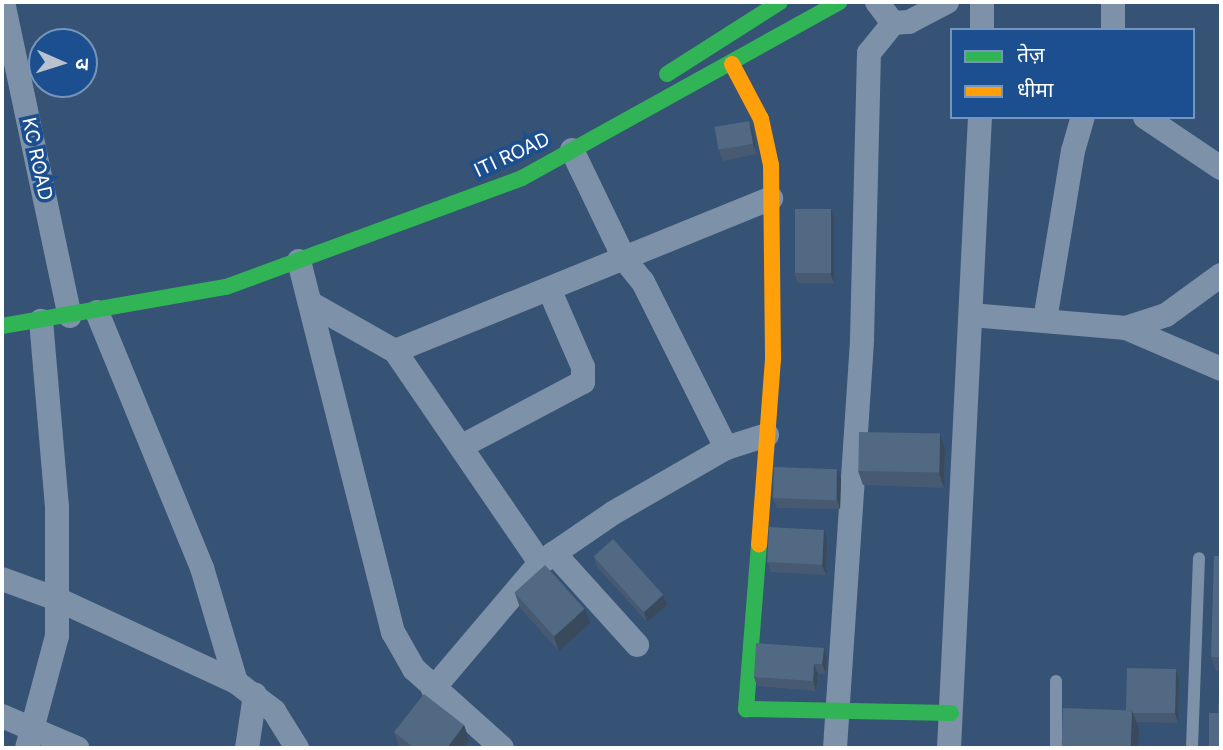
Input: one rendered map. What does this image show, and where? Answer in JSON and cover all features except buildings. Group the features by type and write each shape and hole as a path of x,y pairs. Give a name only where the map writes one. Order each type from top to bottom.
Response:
{"street":[{"name":"KC ROAD","path":"4,2 70,316"},
{"path":"651,83 780,2"},
{"name":"ITI ROAD","path":"2,326 97,312 226,287 522,178 732,64 839,2"},
{"path":"877,2 893,23"},
{"path":"893,23 909,23 947,2"},
{"path":"982,2 982,28"},
{"path":"1113,2 1113,28"},
{"path":"835,748 862,339 869,53 893,23"},
{"path":"732,64 765,131 771,198 773,359 746,709 951,713"},
{"path":"949,748 980,119"},
{"path":"1045,320 1073,151 1082,119"},
{"path":"1148,119 1221,168"},
{"path":"572,150 625,260 643,282 726,448"},
{"path":"395,351 550,291 771,198"},
{"path":"299,261 393,632 414,669 433,689 502,748"},
{"name":"ITI ROAD","path":"181,295 224,269"},
{"path":"1126,328 1166,315 1221,275"},
{"path":"462,446 583,383 583,367 550,291"},
{"path":"310,303 395,351 462,446 547,558 637,645"},
{"path":"97,312 202,568 246,689 247,748"},
{"path":"971,315 1126,328 1221,369"},
{"path":"30,738 51,672 57,599 57,507 41,321"},
{"path":"433,689 547,558 613,513 726,448 767,435"},
{"path":"2,579 57,599 246,689 274,711 297,748"},
{"path":"2,716 30,738 78,748"}],"lane":[{"path":"1192,748 1199,558"},
{"path":"1056,681 1056,748"}],"traffic: fast":[{"path":"667,74 780,2"},
{"path":"2,326 226,287 522,178 839,2"},
{"path":"759,544 746,709 951,713"}],"traffic: slow":[{"path":"732,64 761,119 771,165 773,359 759,544"}]}
